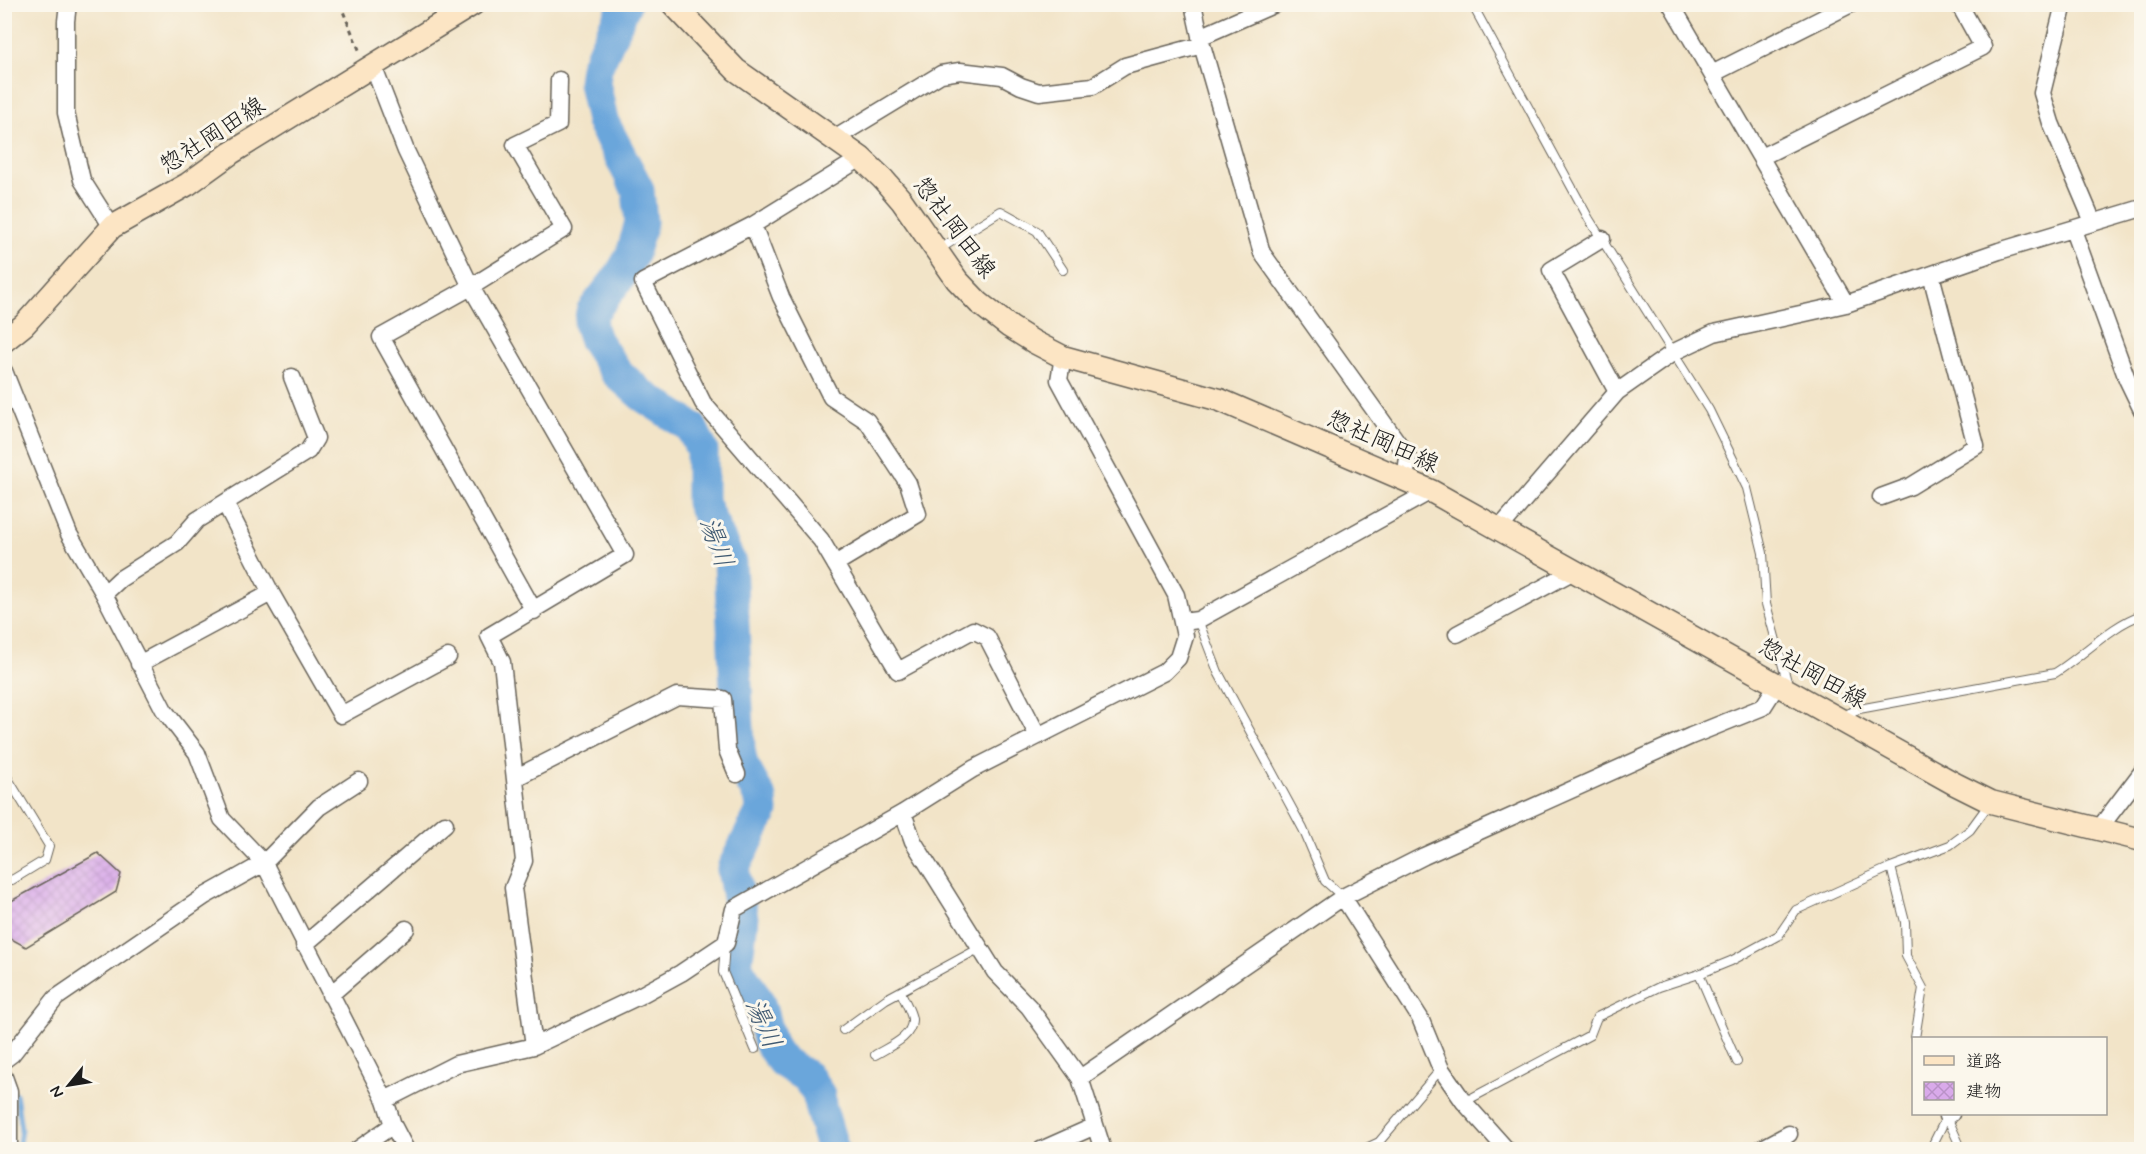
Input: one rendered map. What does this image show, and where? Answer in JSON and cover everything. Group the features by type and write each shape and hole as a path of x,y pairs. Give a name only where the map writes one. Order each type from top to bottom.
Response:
{"main road":[{"name":"惣社岡田線","path":"4,340 24,325 112,227 188,184 231,153 473,4"},
{"name":"惣社岡田線","path":"673,4 736,70 861,158 883,179 902,201 957,280 979,303 1010,327 1063,357 1220,400 1431,491 1954,784 1991,802 2142,840"}],"street":[{"path":"68,4 66,113 82,180 112,227"},
{"path":"1193,4 1201,41 1262,253 1408,457 1405,480"},
{"path":"834,139 941,74 960,71 1002,76 1021,86 1040,92 1093,86 1125,66 1201,41 1275,4"},
{"path":"1671,4 1846,304"},
{"path":"1712,74 1851,4"},
{"path":"1761,157 1983,48 1959,4"},
{"path":"2064,4 2042,93 2051,123 2093,222"},
{"path":"370,68 406,151 471,287 625,555 489,636 502,662 515,778 524,861 513,888 534,1046"},
{"path":"534,610 381,337 471,287 564,229 515,145 558,124 559,80"},
{"path":"861,158 753,225 643,282 703,403 821,540 898,671 973,630 987,637 1038,736"},
{"path":"1498,529 1617,392 1674,352 1714,333 1846,304 1999,251 2142,208"},
{"path":"753,225 781,297 831,397 867,421 908,483 918,514 835,564"},
{"path":"2073,230 2127,379 2142,410"},
{"path":"1602,239 1551,270 1617,392"},
{"path":"1881,497 1911,486 1976,446 1931,275"},
{"path":"1063,357 1059,380 1191,621"},
{"path":"4,371 69,534 104,594 164,711 197,753 222,819 264,863 385,1100 393,1125 406,1149"},
{"path":"104,594 120,579 177,543 197,520 308,451 316,438 292,377"},
{"path":"385,1100 456,1064 534,1046 639,996 681,973 726,943 734,909 903,813 973,769 1164,672 1178,658 1191,621 1431,491"},
{"path":"225,503 271,593 341,715 448,657"},
{"path":"1457,634 1574,571"},
{"path":"139,664 271,593"},
{"path":"1080,1078 1343,897 1424,856 1691,736 1763,707 1784,688"},
{"path":"515,778 677,696 723,699 727,750 737,774"},
{"path":"2098,830 2142,772"},
{"path":"8,1057 56,998 205,896 264,863 319,807 359,781"},
{"path":"903,813 913,841 995,972 1029,1008 1080,1078 1103,1149"},
{"path":"304,945 445,824"},
{"path":"1343,897 1420,1018 1442,1069 1464,1102 1507,1149"},
{"path":"330,995 406,929"},
{"path":"4,1077 9,1091 9,1149"},
{"path":"357,1149 393,1125"},
{"path":"1041,1149 1095,1126"},
{"path":"1759,1149 1788,1134"}],"lane":[{"path":"1472,4 1602,239 1709,410 1747,488 1763,553 1766,604 1784,688"},
{"path":"936,251 1001,211 1037,231 1063,270"},
{"path":"1837,717 1858,709 2055,673 2074,662 2127,620 2142,615"},
{"path":"1191,621 1303,829 1325,881 1343,897"},
{"path":"4,772 49,846 45,860 12,880 4,878"},
{"path":"1464,1102 1590,1035 1597,1017 1659,987 1731,961 1779,935 1796,910 1891,867 1950,845 1970,830 1991,802"},
{"path":"1891,867 1905,922 1906,957 1923,988 1915,1037"},
{"path":"726,943 723,972 755,1049"},
{"path":"843,1030 886,999 980,948"},
{"path":"1699,974 1737,1062"},
{"path":"875,1055 905,1036 910,1029 912,1018 901,992"},
{"path":"1362,1149 1379,1142 1442,1069"},
{"path":"1930,1149 1947,1115"},
{"path":"1948,1115 1962,1149"}],"path":[{"path":"340,4 370,68"}],"building":[{"path":"98,853 121,874 116,892 26,947 4,935 4,905"}],"waterway":[{"name":"湯川","path":"625,4 596,68 594,82 602,121 638,190 641,222 632,255 620,276 592,312 590,325 595,340 616,372 642,395 691,427 702,450 702,502 730,563 739,750 742,765 761,799 762,811 733,869 742,919 736,966 759,1003 770,1044 782,1061 807,1077 819,1095 833,1150"},
{"path":"16,1094 21,1129 18,1150"}]}
